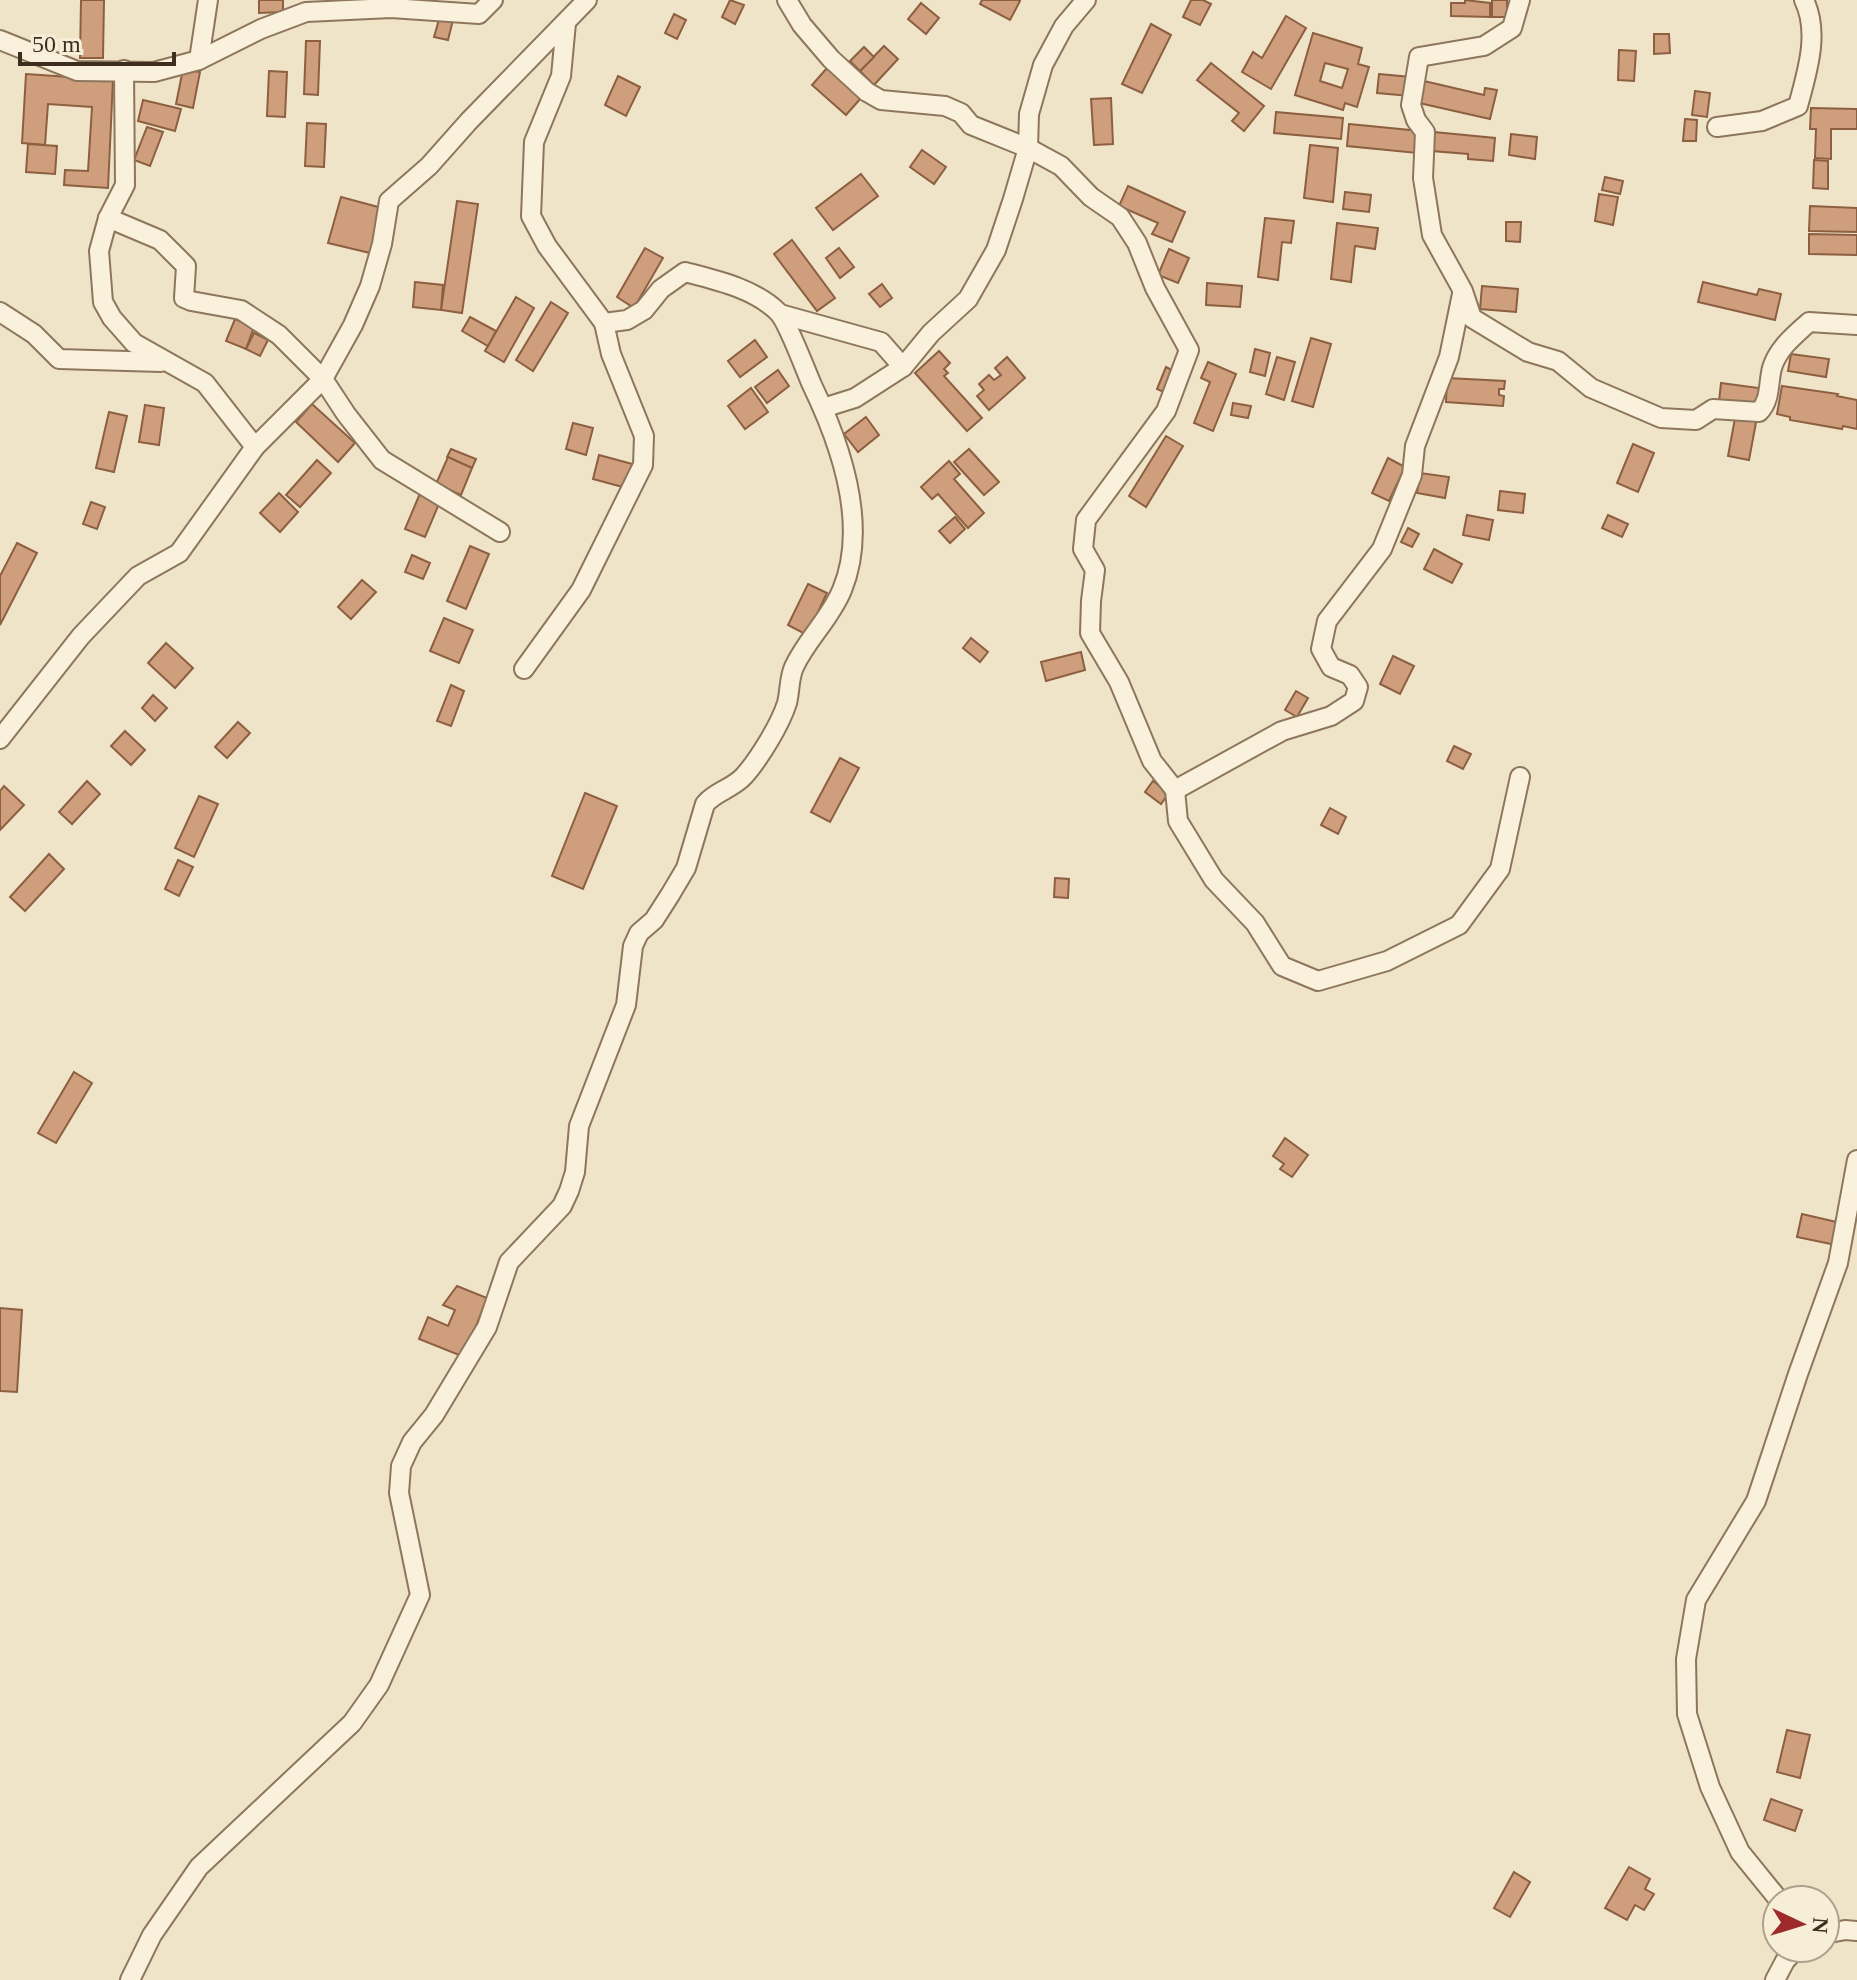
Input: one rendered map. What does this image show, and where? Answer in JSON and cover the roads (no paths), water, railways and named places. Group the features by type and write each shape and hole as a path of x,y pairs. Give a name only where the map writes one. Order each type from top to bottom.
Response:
{"street":[{"path":"199,60 208,0"},
{"path":"0,40 77,71 154,72 199,60 261,29 306,12 391,8 479,14 493,0"},
{"path":"0,739 81,636 138,576 179,553 255,447 323,379 353,325 370,286 382,244 389,201 429,166 587,0"},
{"path":"787,0 802,25 831,59 867,92 881,100 945,106 961,113 971,125 1028,148 1061,166 1091,197 1120,217 1137,243 1155,288 1189,350 1166,411 1086,520 1083,549 1095,570 1090,633 1119,682 1152,761 1175,790 1178,821 1214,880 1255,923 1282,966 1318,981 1387,961 1459,925 1500,869 1520,777"},
{"path":"823,408 855,398 903,367 931,333 968,299 996,250 1028,148 1029,114 1043,65 1064,26 1086,0"},
{"path":"1520,0 1512,28 1484,46 1419,57 1411,105 1416,120 1425,132 1423,178 1432,235 1463,291 1472,318 1528,352 1558,361 1591,388 1661,418 1696,420 1713,409 1759,412 1766,405 1773,366 1782,347 1809,322 1857,325"},
{"path":"1717,127 1762,121 1798,106 1810,61 1811,14 1804,0"},
{"path":"524,669 581,590 643,465 644,436 611,354 604,323 547,246 531,216 534,142 561,76 566,23"},
{"path":"124,70 125,185 108,218 99,251 103,302 112,318 134,343 205,383 255,447"},
{"path":"108,218 160,240 186,266 184,298 241,310 279,335 323,379 382,460 500,532"},
{"path":"604,323 627,320 644,310 661,289 685,272 750,293 780,314 881,342 903,367"},
{"path":"1175,790 1282,731 1331,716 1354,701 1358,687 1350,675 1331,667 1321,649 1327,621 1382,549 1412,475 1415,446 1449,357 1463,291"},
{"path":"0,312 34,334 59,359 164,362"},
{"path":"130,1980 152,1935 199,1867 352,1723 379,1685 420,1595 399,1493 401,1466 412,1442 434,1415 487,1327 509,1262 562,1206 569,1191 575,1172 579,1126 626,1005 630,958 639,933 654,920 686,868 705,804 745,775 778,724 787,702 792,672 802,650 825,621 843,589 853,546 851,500 823,408 780,314"},
{"path":"1766,1884 1740,1852 1710,1787 1687,1714 1686,1659 1696,1600 1756,1501 1838,1263 1857,1160"}]}
